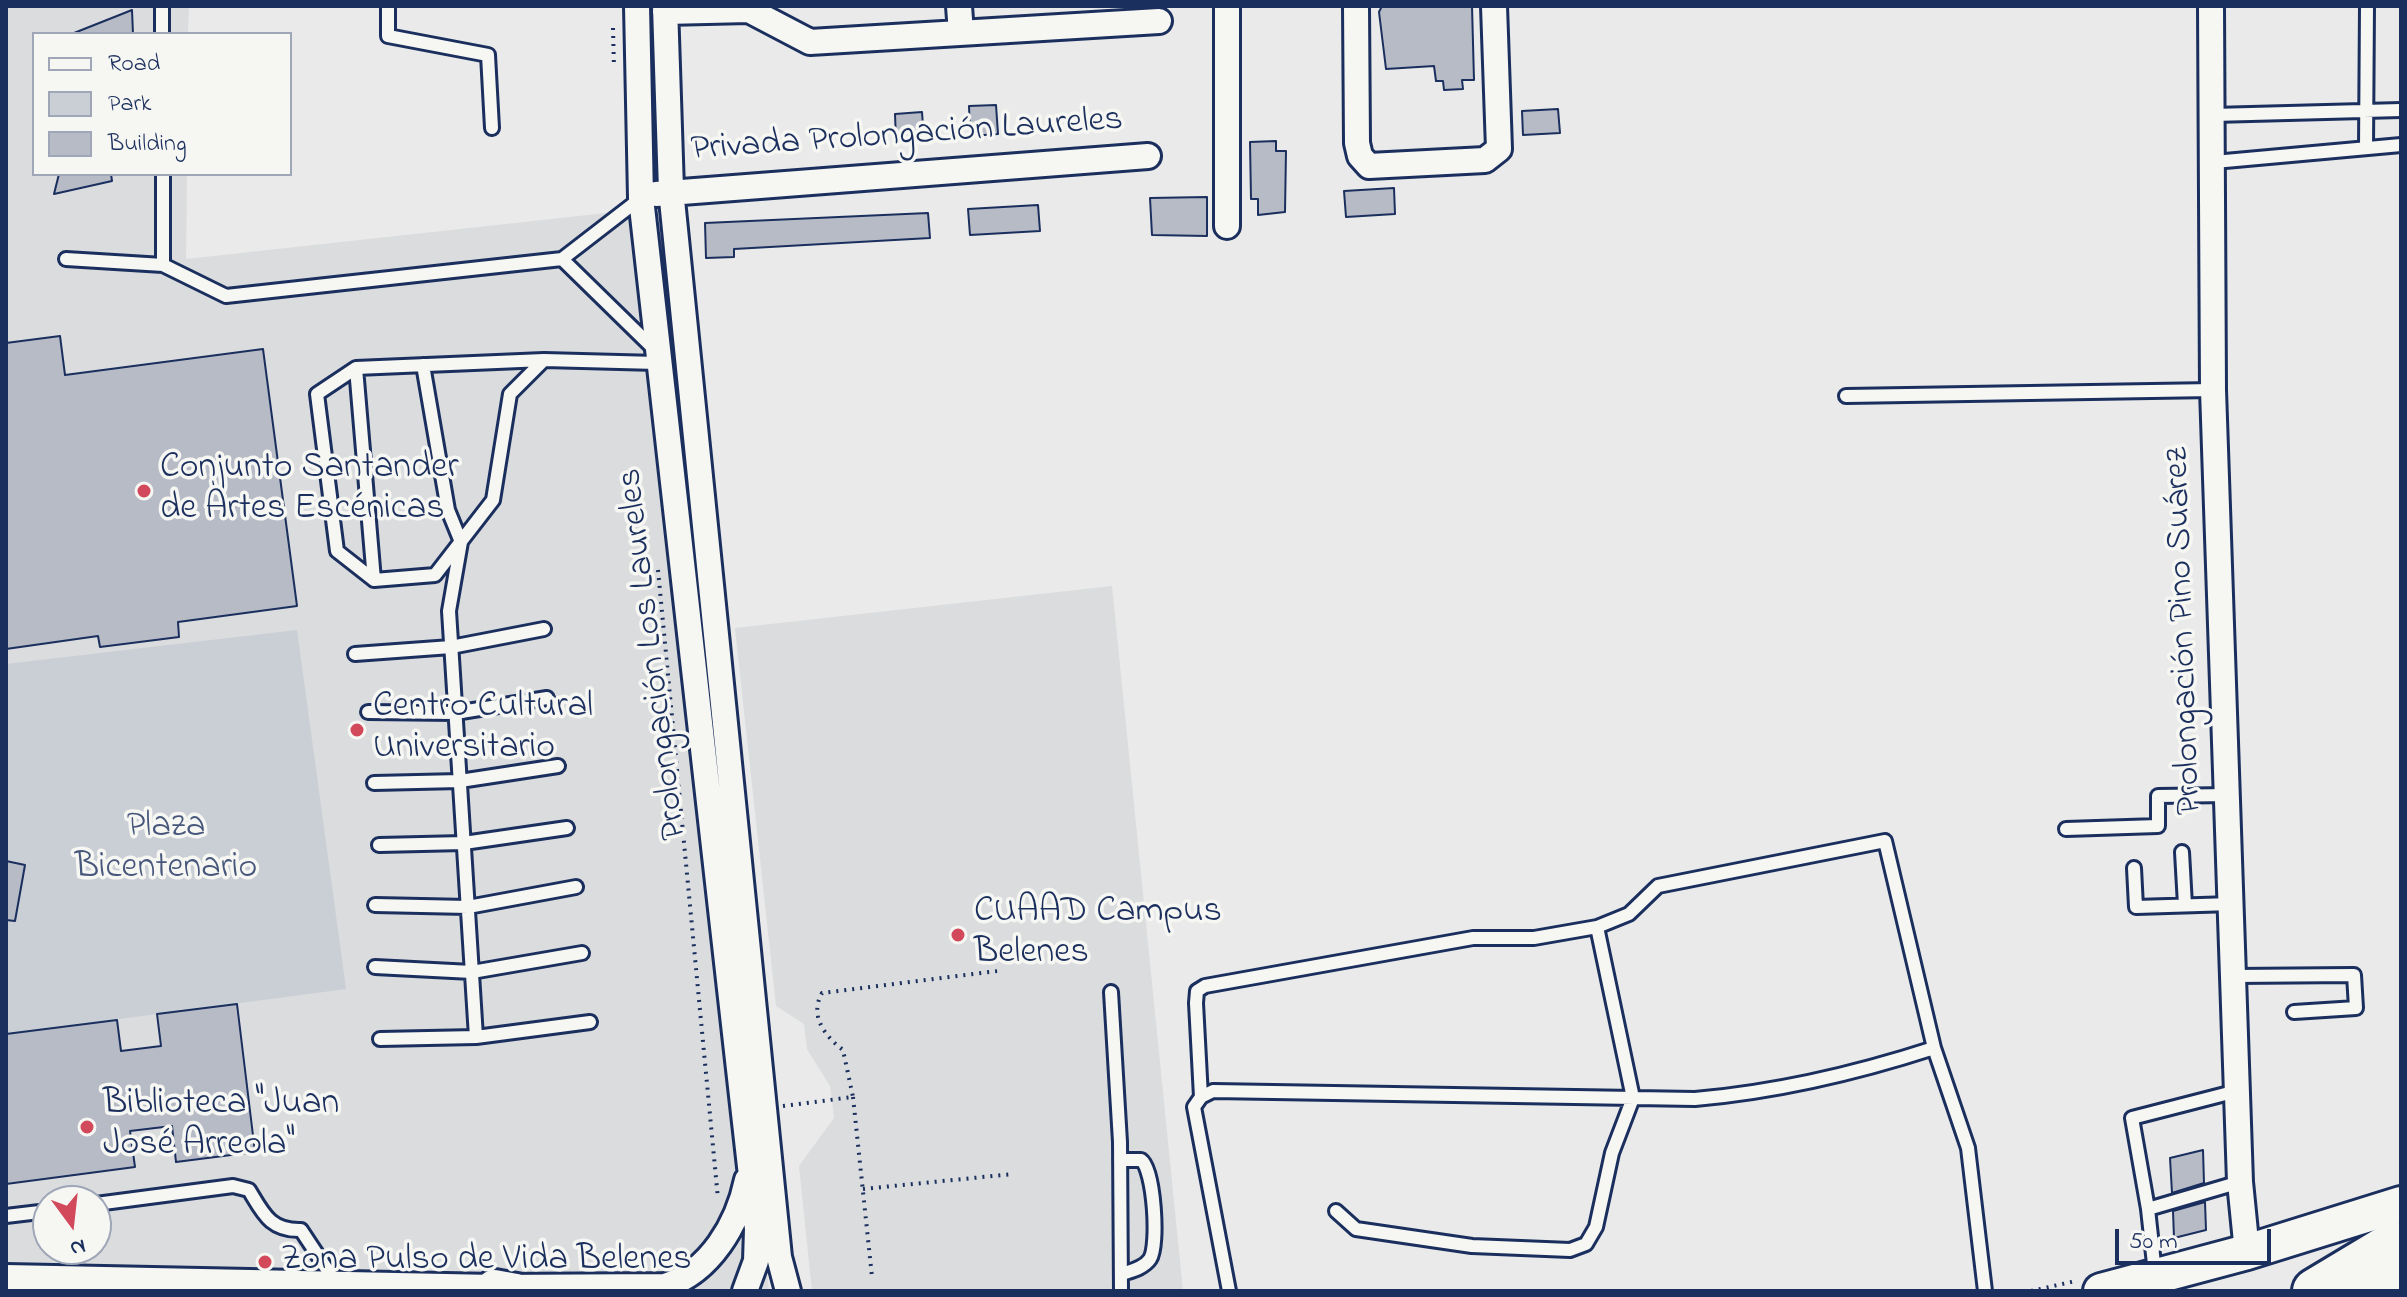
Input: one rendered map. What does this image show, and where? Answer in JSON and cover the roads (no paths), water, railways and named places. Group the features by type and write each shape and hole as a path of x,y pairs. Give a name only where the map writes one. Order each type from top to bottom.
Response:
{"highway":[{"path":"2315,1291 2385,1249 2401,1244"},
{"path":"2364,1291 2401,1280"}],"main road":[{"path":"2101,1291 2247,1252 2401,1204"}],"street":[{"name":"Prolongación Los Laureles","path":"637,6 641,198 657,357 703,652 764,1108 767,1228 745,1291"},
{"path":"959,6 961,33"},
{"path":"1227,6 1227,226"},
{"path":"1356,6 1357,143 1360,156 1369,166 1485,160 1499,149 1494,6"},
{"name":"Prolongación Pino Suárez","path":"2211,6 2213,390 2240,1182 2247,1252"},
{"path":"665,9 749,8 810,42 961,33 1106,15 1159,21"},
{"name":"Prolongación Los Laureles","path":"665,9 671,190 703,652 750,1165 788,1291"},
{"name":"Privada Prolongación Laureles","path":"641,198 671,190 1148,156"},
{"path":"6,1277 505,1289 665,1286 690,1275 721,1241 741,1202 750,1165"}],"lane":[{"path":"162,6 162,32"},
{"path":"388,6 388,36 488,55 492,128"},
{"path":"2366,148 2367,6"},
{"path":"2213,115 2401,110"},
{"path":"2214,162 2401,145"},
{"path":"163,176 163,265"},
{"path":"66,259 163,265 226,296 562,259 641,198"},
{"path":"562,259 657,357"},
{"path":"544,360 510,394 493,500 435,575 374,580 337,551 317,394 356,368 544,360 657,357"},
{"path":"423,365 448,510 461,542 449,611 476,1037"},
{"path":"356,368 374,580"},
{"path":"1846,396 2213,390"},
{"path":"355,654 451,647 544,629"},
{"path":"368,712 455,713 547,698"},
{"path":"374,783 460,781 558,766"},
{"path":"2066,829 2158,826 2158,796 2229,795"},
{"path":"379,845 464,843 567,828"},
{"path":"1201,1097 1196,1003 1197,991 1205,986 1473,938 1534,938 1597,927 1629,914 1658,886 1885,841 1934,1048 1968,1148 1985,1291"},
{"path":"2182,852 2185,905"},
{"path":"2134,868 2136,907 2232,904"},
{"path":"375,905 468,907 576,887"},
{"path":"1336,1211 1356,1229 1472,1246 1577,1248 1586,1244 1596,1227 1612,1153 1633,1098 1597,927"},
{"path":"375,967 472,972 582,953"},
{"path":"2234,976 2354,975 2356,1008 2294,1012"},
{"path":"1111,992 1120,1160 1121,1291"},
{"path":"380,1039 476,1037 590,1022"},
{"path":"1229,1291 1194,1107 1201,1097 1213,1091 1695,1099 1758,1094 1878,1066 1934,1048"},
{"path":"2155,1277 2148,1209 2132,1118 2237,1091"},
{"path":"1120,1160 1141,1160 1151,1173 1153,1244 1150,1259 1140,1268 1122,1274"},
{"path":"2148,1209 2240,1182"},
{"path":"112,1202 233,1186 249,1190 275,1227 301,1230 336,1283"},
{"path":"6,1216 32,1213"}],"place":[{"name":"Conjunto Santander de Artes Escénicas","path":"144,491"},
{"name":"Centro Cultural Universitario","path":"357,730"},
{"name":"CUAAD Campus Belenes","path":"958,935"},
{"name":"Biblioteca \"Juan José Arreola\"","path":"87,1127"},
{"name":"Zona Pulso de Vida Belenes","path":"265,1262"}],"park label":[{"name":"Plaza Bicentenario","path":"166,850"}]}
